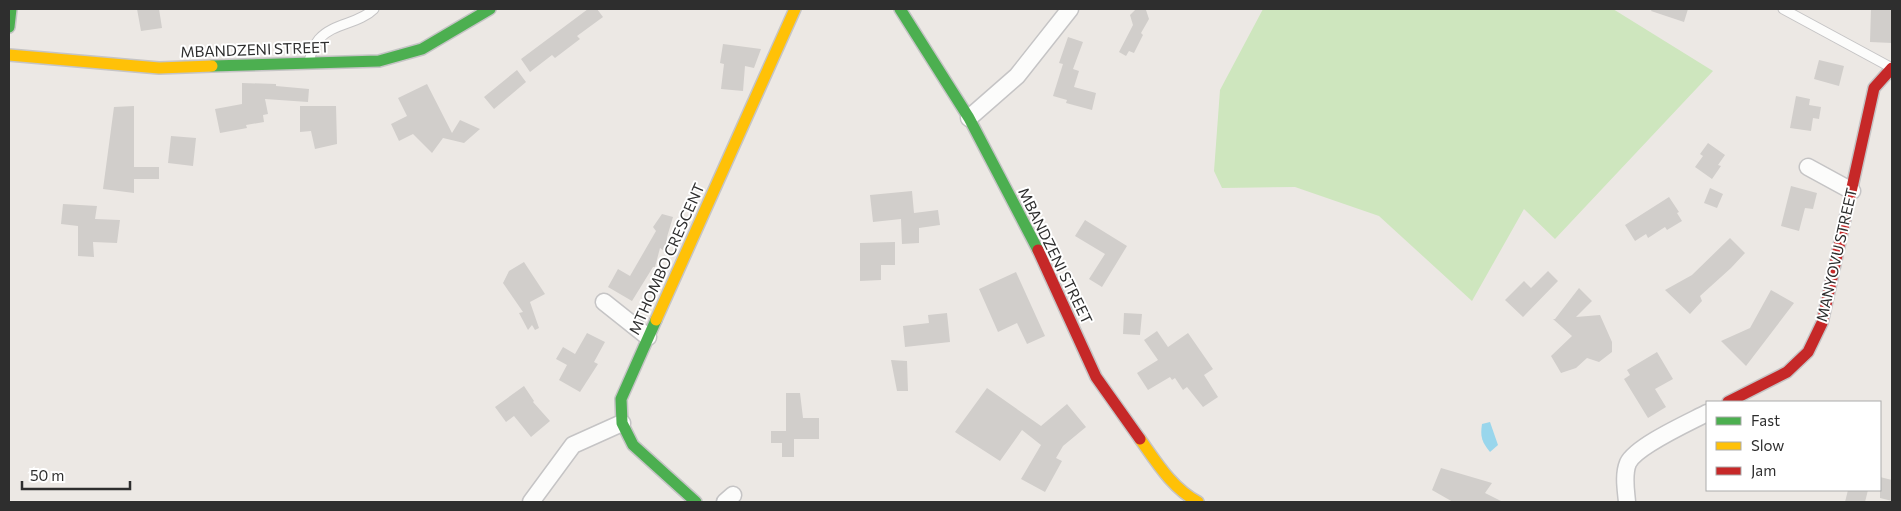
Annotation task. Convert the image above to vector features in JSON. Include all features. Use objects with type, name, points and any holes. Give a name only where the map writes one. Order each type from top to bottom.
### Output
[{"type":"street","points":[[9,27],[11,9]]},
{"type":"street","name":"MBANDZENI STREET","points":[[9,55],[159,68],[379,61],[422,49],[490,9]]},
{"type":"street","name":"MTHOMBO CRESCENT","points":[[696,502],[633,444],[622,423],[621,399],[795,9]]},
{"type":"street","name":"MBANDZENI STREET","points":[[900,9],[969,118],[1035,243],[1096,377],[1166,476],[1185,495],[1198,502]]},
{"type":"street","points":[[969,118],[1017,76],[1070,9]]},
{"type":"street","name":"MANYOVU STREET","points":[[1730,401],[1787,372],[1808,352],[1822,323],[1874,88],[1892,68]]},
{"type":"street","points":[[1808,167],[1852,191]]},
{"type":"street","points":[[604,302],[648,338]]},
{"type":"street","points":[[1627,502],[1625,478],[1628,462],[1648,444],[1706,414]]},
{"type":"street","points":[[531,502],[573,445],[622,423]]},
{"type":"lane","points":[[308,64],[319,39],[334,29],[355,21],[374,9]]},
{"type":"lane","points":[[1783,9],[1892,68]]},
{"type":"green space","points":[[1263,9],[1613,9],[1713,71],[1555,239],[1524,209],[1472,301],[1379,216],[1295,187],[1222,188],[1214,171],[1220,90]]},
{"type":"water","points":[[1490,422],[1498,445],[1490,452],[1483,442],[1481,432],[1482,424]]},
{"type":"building","points":[[137,9],[159,9],[162,28],[141,31]]},
{"type":"building","points":[[588,9],[597,9],[603,17],[577,36],[580,39],[555,58],[552,55],[530,72],[521,59]]},
{"type":"building","points":[[1136,9],[1146,10],[1149,19],[1141,33],[1143,35],[1134,53],[1129,51],[1126,56],[1119,52],[1133,25],[1130,15]]},
{"type":"building","points":[[1652,9],[1688,9],[1684,22],[1651,11]]},
{"type":"building","points":[[1871,9],[1892,9],[1892,43],[1870,42]]},
{"type":"building","points":[[1068,37],[1083,42],[1073,69],[1079,71],[1074,87],[1096,93],[1092,110],[1066,103],[1067,100],[1053,96],[1063,64],[1059,63]]},
{"type":"building","points":[[723,44],[761,49],[754,68],[745,66],[743,91],[721,89],[724,64],[720,63]]},
{"type":"building","points":[[1819,60],[1844,66],[1839,86],[1814,79]]},
{"type":"building","points":[[517,70],[526,82],[494,109],[484,97]]},
{"type":"building","points":[[242,83],[276,84],[276,86],[309,89],[308,102],[265,99],[268,114],[263,115],[264,122],[246,125],[247,128],[220,133],[215,109],[242,104]]},
{"type":"building","points":[[427,84],[452,133],[460,120],[480,129],[464,143],[443,138],[432,153],[413,134],[399,141],[391,124],[407,116],[398,98]]},
{"type":"building","points":[[1796,96],[1810,99],[1809,105],[1821,107],[1819,119],[1813,118],[1811,131],[1790,128]]},
{"type":"building","points":[[134,106],[134,167],[159,167],[159,179],[134,179],[134,193],[103,189],[114,107]]},
{"type":"building","points":[[300,106],[336,106],[337,144],[315,149],[311,131],[300,132]]},
{"type":"building","points":[[171,136],[196,138],[193,166],[168,163]]},
{"type":"building","points":[[1708,143],[1725,155],[1718,165],[1721,166],[1712,179],[1695,167],[1703,156],[1700,154]]},
{"type":"building","points":[[1791,186],[1817,193],[1813,209],[1805,208],[1799,231],[1781,226]]},
{"type":"building","points":[[1710,188],[1723,194],[1717,208],[1704,203]]},
{"type":"building","points":[[912,191],[914,213],[938,210],[940,225],[919,228],[919,243],[902,244],[901,219],[873,222],[870,195]]},
{"type":"building","points":[[1669,197],[1679,212],[1677,213],[1682,221],[1667,230],[1665,227],[1648,238],[1646,234],[1635,241],[1625,225]]},
{"type":"building","points":[[63,204],[97,206],[95,219],[120,220],[117,243],[93,242],[94,257],[78,256],[78,226],[61,224]]},
{"type":"building","points":[[662,214],[673,217],[667,237],[666,252],[660,248],[655,267],[653,267],[632,301],[608,287],[618,269],[630,276],[656,231],[653,227]]},
{"type":"building","points":[[1085,220],[1127,246],[1102,287],[1089,279],[1105,254],[1075,236]]},
{"type":"building","points":[[1730,238],[1745,253],[1700,296],[1702,301],[1690,314],[1665,290],[1692,275]]},
{"type":"building","points":[[895,242],[895,265],[881,265],[881,280],[860,281],[860,243]]},
{"type":"building","points":[[524,262],[545,294],[530,302],[539,328],[535,330],[532,325],[528,330],[519,313],[523,312],[503,283],[509,271]]},
{"type":"building","points":[[1548,271],[1558,281],[1523,317],[1505,300],[1524,281],[1531,288]]},
{"type":"building","points":[[1016,272],[1045,336],[1027,344],[1017,323],[998,332],[979,289]]},
{"type":"building","points":[[1579,288],[1592,301],[1576,317],[1600,315],[1612,342],[1612,352],[1599,362],[1587,358],[1576,368],[1561,373],[1551,356],[1572,336],[1553,319],[1555,319]]},
{"type":"building","points":[[1771,290],[1794,303],[1746,366],[1721,341],[1750,328]]},
{"type":"building","points":[[947,313],[950,342],[905,347],[903,326],[929,323],[928,315]]},
{"type":"building","points":[[1124,313],[1142,314],[1140,335],[1123,334]]},
{"type":"building","points":[[1157,331],[1168,347],[1188,333],[1213,369],[1204,375],[1218,397],[1203,407],[1187,387],[1183,390],[1175,378],[1172,380],[1170,377],[1148,390],[1137,373],[1158,360],[1144,340]]},
{"type":"building","points":[[587,333],[605,342],[594,362],[598,364],[580,392],[559,380],[567,365],[556,359],[563,347],[575,354]]},
{"type":"building","points":[[1657,352],[1673,379],[1655,389],[1666,407],[1648,418],[1624,379],[1630,375],[1627,370]]},
{"type":"building","points":[[891,360],[907,361],[908,391],[897,391]]},
{"type":"building","points":[[524,386],[533,402],[550,421],[531,437],[514,416],[506,422],[495,407]]},
{"type":"building","points":[[987,388],[1041,426],[1067,404],[1086,427],[1063,446],[1056,458],[1062,461],[1045,492],[1021,479],[1041,445],[1022,430],[1000,461],[955,432]]},
{"type":"building","points":[[786,393],[800,393],[803,418],[819,418],[819,439],[794,439],[794,457],[782,457],[782,443],[771,443],[771,431],[786,431]]},
{"type":"building","points":[[1441,468],[1492,483],[1485,493],[1503,502],[1453,502],[1432,490]]},
{"type":"building","points":[[1881,477],[1892,480],[1892,501],[1880,498]]},
{"type":"building","points":[[1848,491],[1868,491],[1865,502],[1845,502]]},
{"type":"traffic: fast","points":[[9,27],[11,9]]},
{"type":"traffic: fast","points":[[212,66],[379,61],[422,49],[490,9]]},
{"type":"traffic: fast","points":[[900,9],[969,118],[1038,250]]},
{"type":"traffic: fast","points":[[656,320],[621,399],[622,423],[633,445],[696,502]]},
{"type":"traffic: slow","points":[[656,320],[795,9]]},
{"type":"traffic: slow","points":[[9,55],[159,68],[212,66]]},
{"type":"traffic: slow","points":[[1140,439],[1159,466],[1180,490],[1198,502]]},
{"type":"traffic: jam","points":[[1730,401],[1787,372],[1808,352],[1822,323],[1874,88],[1892,68]]},
{"type":"traffic: jam","points":[[1038,250],[1096,377],[1140,439]]}]
